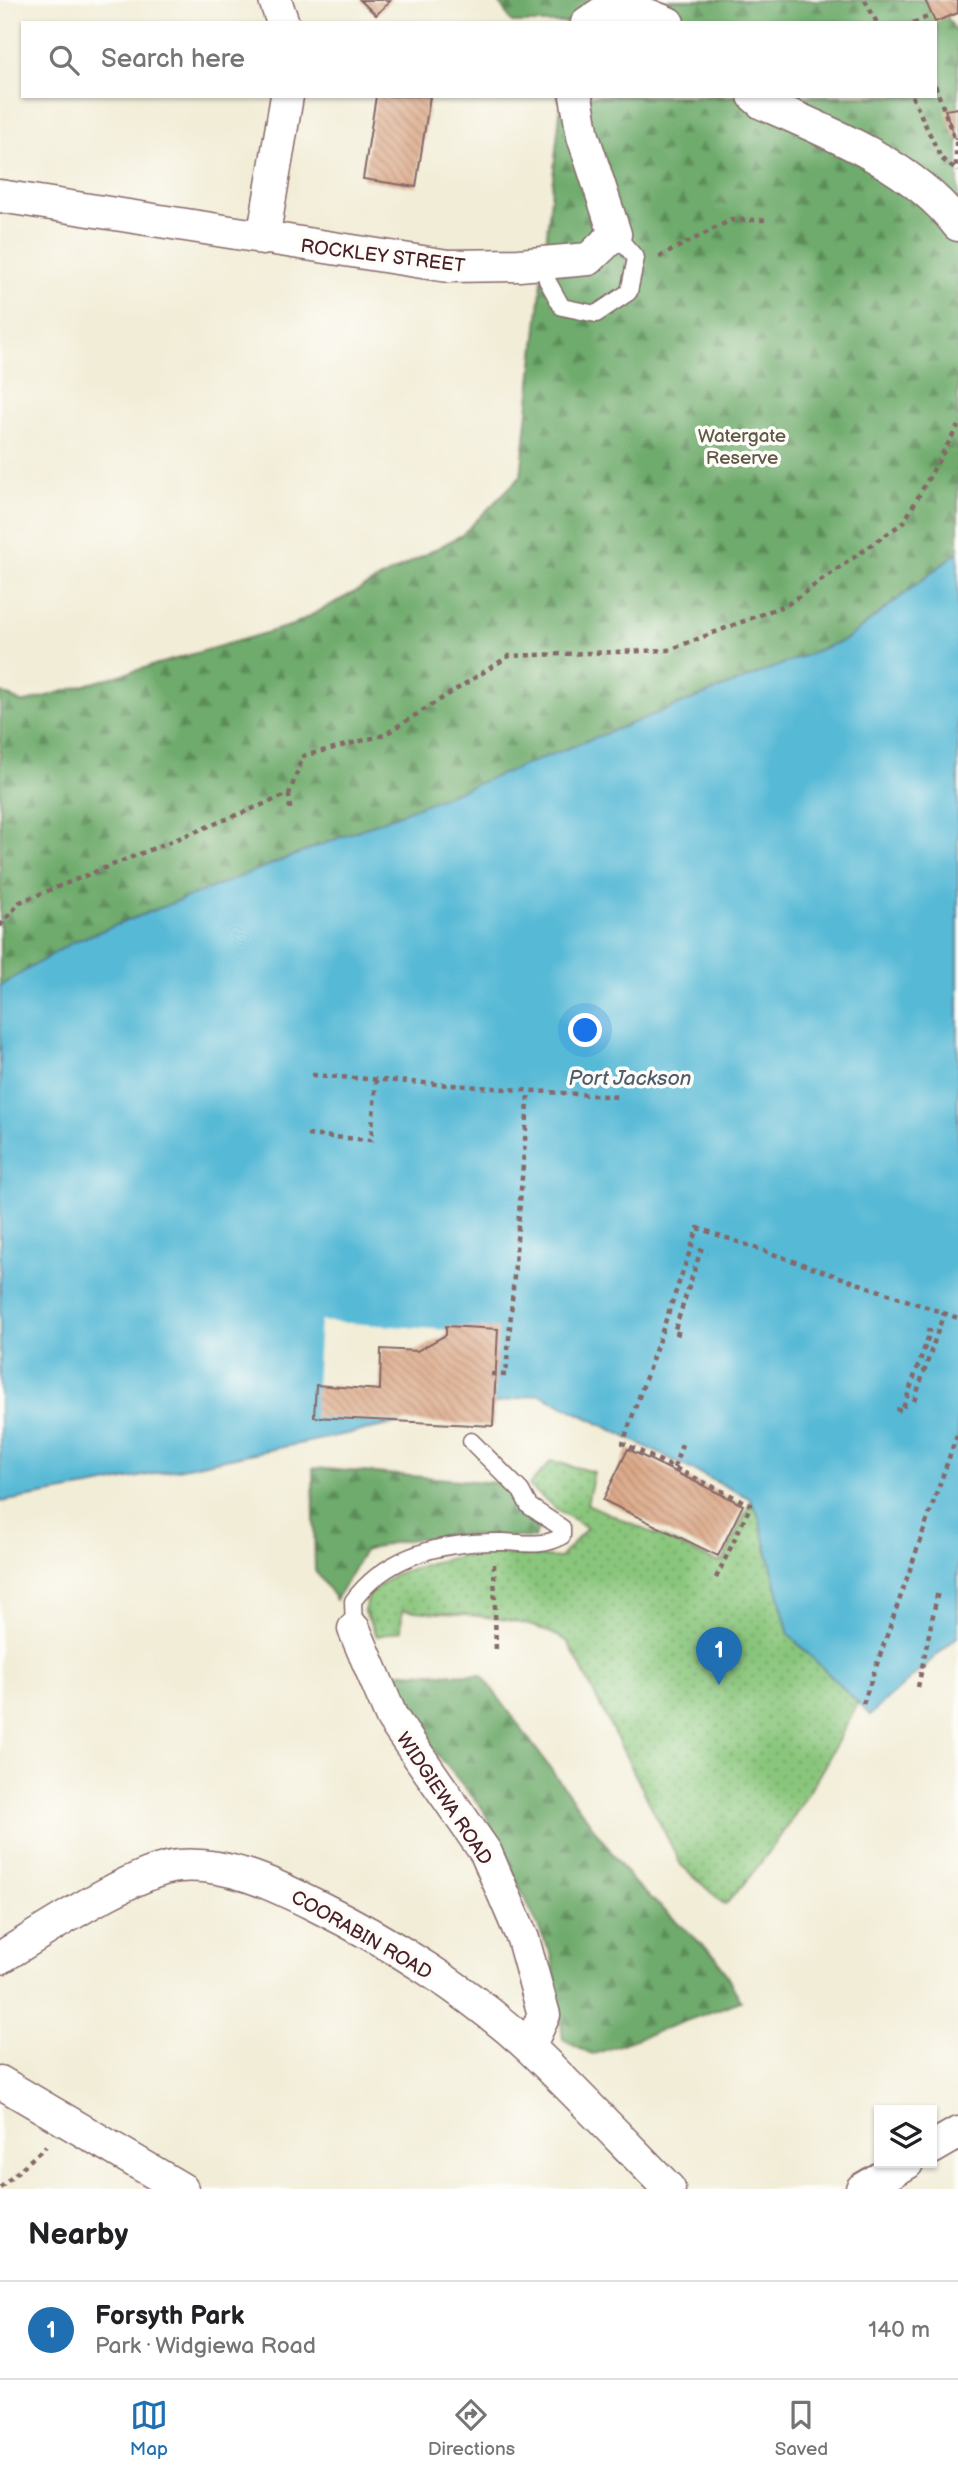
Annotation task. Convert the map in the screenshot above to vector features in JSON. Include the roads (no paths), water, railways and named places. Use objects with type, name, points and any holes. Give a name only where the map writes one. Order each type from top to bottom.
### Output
[{"type":"street","points":[[275,0],[282,21]]},
{"type":"street","points":[[590,21],[611,7],[643,13],[663,21]]},
{"type":"street","points":[[263,239],[287,98]]},
{"type":"street","points":[[576,98],[583,136],[615,234]]},
{"type":"street","points":[[756,98],[762,103],[855,143],[942,204],[958,225]]},
{"type":"street","name":"ROCKLEY STREET","points":[[0,196],[448,266],[589,259],[615,234]]},
{"type":"street","name":"WIDGIEWA ROAD","points":[[354,1629],[392,1718],[486,1853],[523,1939],[544,2015],[529,2047]]},
{"type":"street","name":"COORABIN ROAD","points":[[0,1958],[120,1888],[158,1871],[177,1866],[217,1868],[260,1879],[365,1931],[450,1985],[529,2047],[669,2189]]},
{"type":"street","points":[[0,2082],[182,2189]]},
{"type":"street","points":[[937,2145],[958,2133]]},
{"type":"street","points":[[862,2189],[898,2168]]},
{"type":"lane","points":[[549,262],[547,280],[562,307],[596,314],[629,292],[636,258],[615,234]]},
{"type":"lane","points":[[354,1629],[352,1601],[368,1581],[399,1561],[441,1545],[554,1542],[562,1536],[562,1528],[529,1506],[521,1491],[471,1441]]},
{"type":"water","name":"Port Jackson","points":[[958,552],[958,1636],[870,1715],[789,1635],[758,1514],[749,1498],[540,1394],[100,1485],[0,1502],[0,986],[73,942],[847,639]]},
{"type":"place","name":"Forsyth Park","points":[[719,1685]]},
{"type":"park label","name":"Watergate Reserve","points":[[742,446]]}]
